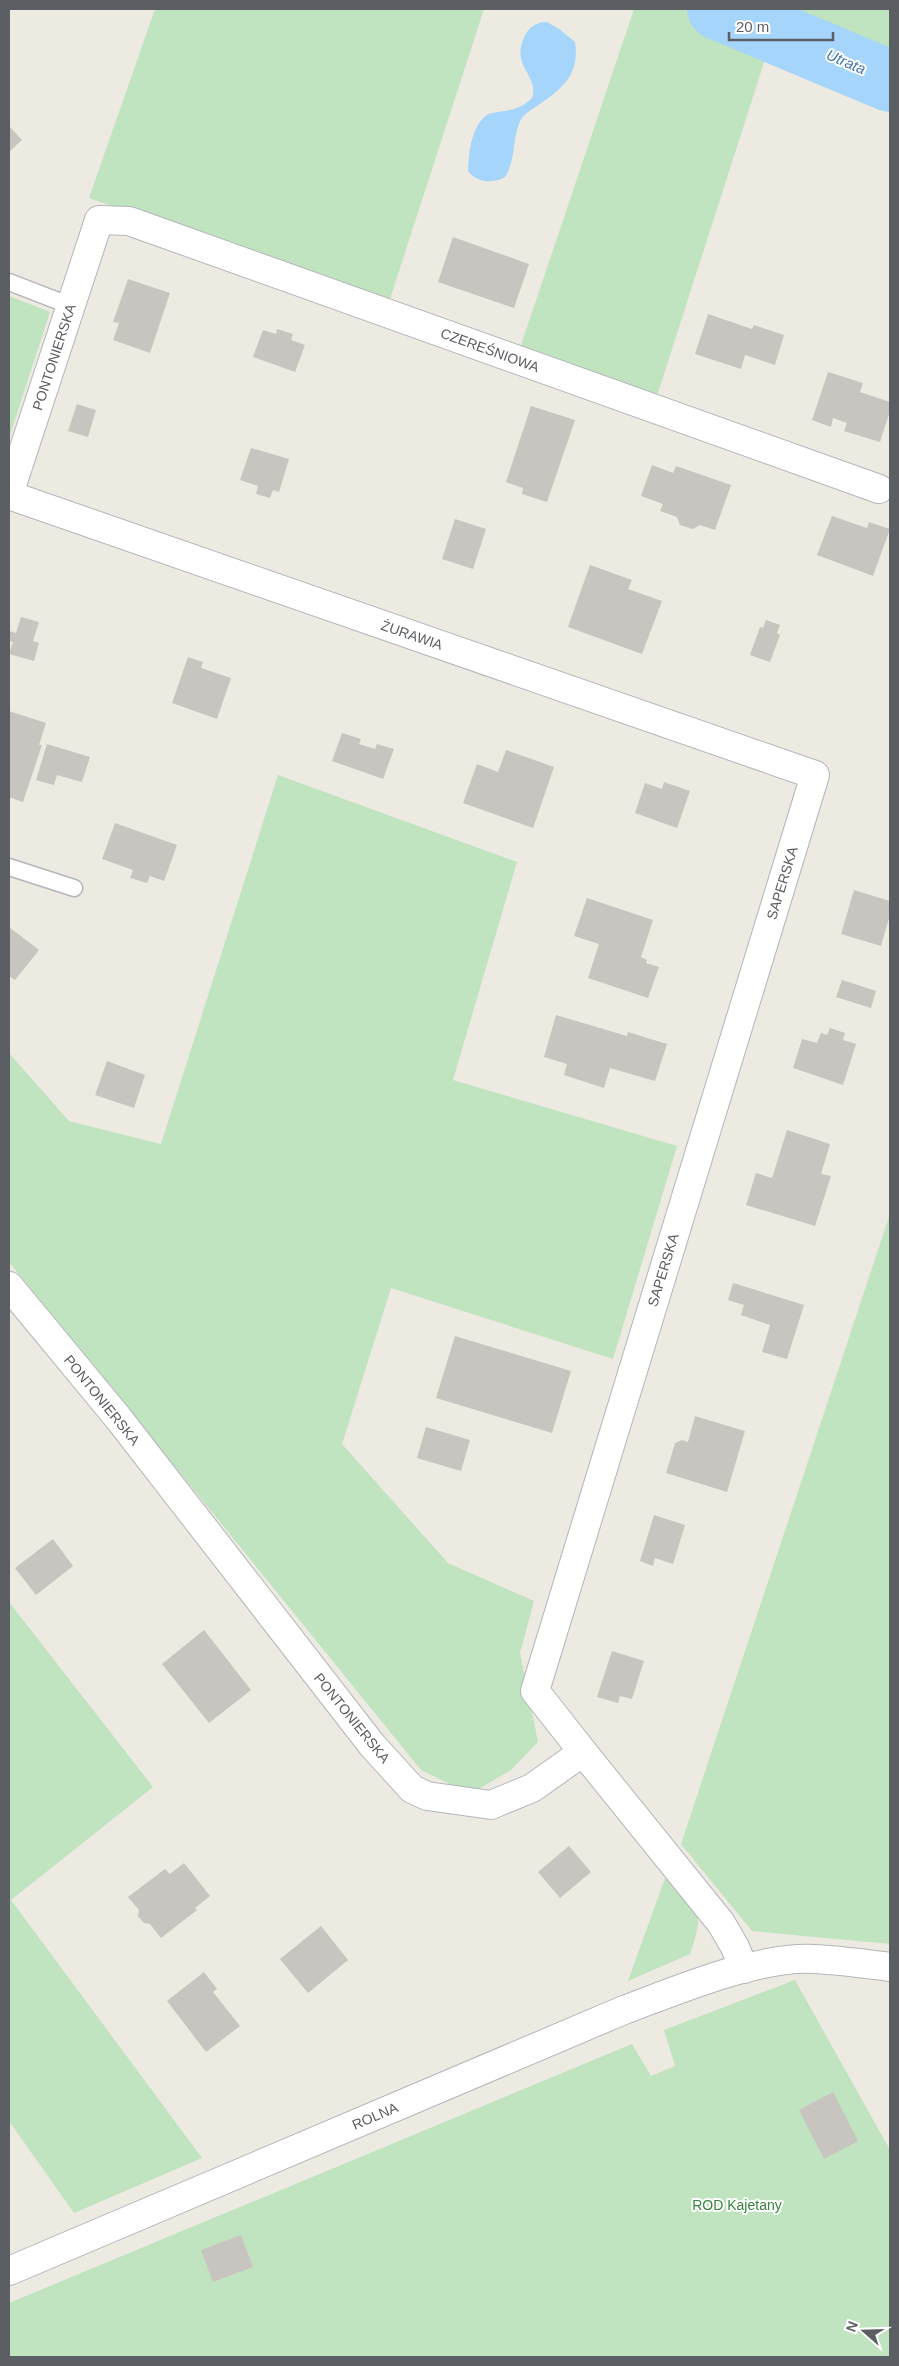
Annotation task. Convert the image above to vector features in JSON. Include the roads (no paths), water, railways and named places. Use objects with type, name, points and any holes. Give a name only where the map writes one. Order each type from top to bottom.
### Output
[{"type":"street","name":"PONTONIERSKA","points":[[9,495],[99,220]]},
{"type":"street","name":"CZEREŚNIOWA","points":[[99,220],[129,222],[879,489]]},
{"type":"street","name":"ŻURAWIA","points":[[9,495],[815,775]]},
{"type":"street","name":"SAPERSKA","points":[[583,1752],[535,1691],[815,775]]},
{"type":"street","name":"PONTONIERSKA","points":[[9,1286],[119,1419],[372,1745],[412,1789],[427,1796],[491,1805],[532,1788],[583,1752]]},
{"type":"street","points":[[583,1752],[721,1923],[744,1969]]},
{"type":"street","name":"ROLNA","points":[[9,2271],[624,2010],[696,1983],[744,1969],[786,1960],[814,1958],[890,1967]]},
{"type":"lane","points":[[9,282],[71,306]]},
{"type":"lane","points":[[9,867],[74,888]]},
{"type":"water","points":[[547,22],[575,42],[576,53],[572,71],[556,92],[529,111],[520,121],[511,163],[505,177],[495,181],[480,180],[468,171],[470,148],[474,132],[482,119],[488,114],[522,106],[532,98],[532,82],[520,53],[527,32],[531,27],[538,23]]},
{"type":"waterway","name":"Utrata","points":[[718,9],[890,81]]},
{"type":"park label","name":"ROD Kajetany","points":[[737,2205]]}]
